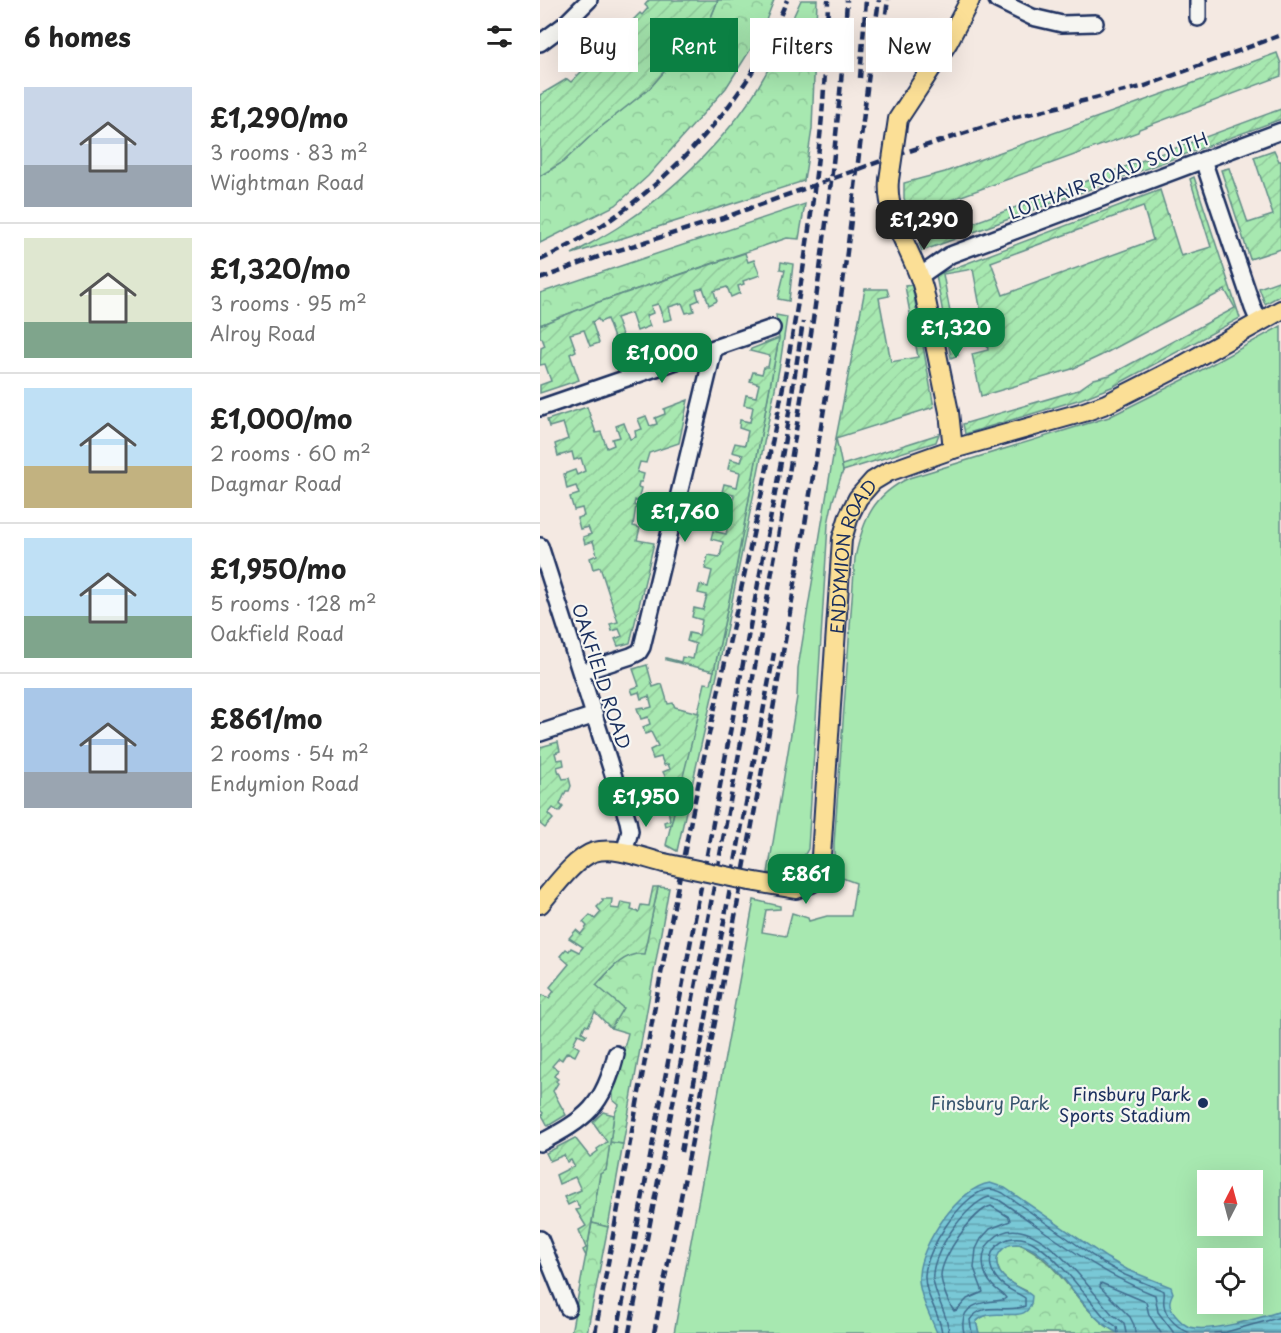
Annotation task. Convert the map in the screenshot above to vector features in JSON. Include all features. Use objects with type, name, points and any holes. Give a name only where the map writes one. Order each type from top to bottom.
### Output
[{"type":"main road","points":[[953,449],[949,412],[920,276],[892,213],[888,191],[896,129],[902,111],[948,42],[970,0]]},
{"type":"main road","name":"ENDYMION ROAD","points":[[540,904],[578,862],[587,856],[604,851],[624,853],[796,889],[812,883],[818,871],[821,856],[842,539],[849,516],[858,498],[873,481],[888,472],[953,449],[1073,416],[1106,404],[1281,310]]},
{"type":"street","points":[[540,43],[563,26],[588,0]]},
{"type":"street","points":[[997,0],[1032,17],[1062,24],[1095,23]]},
{"type":"street","points":[[1198,0],[1198,18]]},
{"type":"street","name":"LOTHAIR ROAD SOUTH","points":[[920,276],[950,255],[1281,131]]},
{"type":"street","points":[[1203,160],[1259,322]]},
{"type":"street","points":[[540,408],[772,328]]},
{"type":"street","points":[[582,672],[631,656],[639,652],[642,647],[714,349]]},
{"type":"street","name":"OAKFIELD ROAD","points":[[540,546],[544,569],[582,672],[628,821],[630,831],[624,853]]},
{"type":"street","points":[[540,733],[595,715]]},
{"type":"street","points":[[540,1143],[573,1125],[591,1110],[606,1089],[616,1054]]},
{"type":"street","points":[[540,1239],[568,1308]]},
{"type":"green space","points":[[649,0],[718,0],[710,18],[650,18],[650,72],[664,72],[650,88],[597,130],[563,162],[540,176],[540,95],[567,79],[571,82],[581,72],[638,72],[638,18],[635,18],[640,13],[642,15],[648,8],[645,5]]},
{"type":"green space","points":[[718,0],[774,0],[767,18],[750,18],[750,50],[738,69],[738,18],[711,17]]},
{"type":"green space","points":[[801,0],[817,0],[816,18],[793,18]]},
{"type":"green space","points":[[1277,53],[1281,64],[1281,76],[1139,129],[1138,132],[909,215],[904,198],[904,183],[945,172]]},
{"type":"green space","points":[[664,72],[736,72],[726,88],[648,176],[616,205],[540,243],[540,176],[563,162],[597,130],[650,88]]},
{"type":"green space","points":[[767,72],[814,72],[812,129],[804,181],[572,254],[638,214],[679,180],[740,114]]},
{"type":"green space","points":[[1281,109],[1281,119],[922,251],[919,243]]},
{"type":"green space","points":[[1274,150],[1281,161],[1281,249],[1250,259],[1221,170],[1229,168],[1248,223],[1273,215],[1254,157]]},
{"type":"green space","points":[[1194,177],[1240,318],[1114,386],[1081,399],[965,434],[963,424],[1078,390],[1094,379],[1110,375],[1235,308],[1225,290],[1072,369],[981,396],[972,354],[988,350],[973,269],[943,274],[958,355],[951,358],[936,275],[1160,190],[1181,256],[1211,247],[1190,179]],"holes":[[[1143,206],[1153,240],[1003,295],[991,262]]]},
{"type":"green space","points":[[805,204],[799,239],[787,238],[593,304],[540,325],[540,293]]},
{"type":"green space","points":[[745,253],[748,262],[754,260],[760,275],[743,281],[744,284],[738,286],[740,293],[731,297],[727,287],[714,291],[717,301],[709,305],[703,288],[696,290],[699,300],[692,303],[694,311],[686,313],[682,303],[669,307],[672,319],[664,321],[658,304],[651,306],[653,313],[646,316],[650,326],[637,331],[631,313],[616,318],[622,335],[614,338],[607,319],[600,322],[598,319],[592,322],[599,343],[590,346],[584,330],[570,334],[576,351],[570,354],[579,380],[540,393],[540,385],[551,381],[545,364],[540,365],[541,348],[545,346],[540,338],[540,325],[593,304]]},
{"type":"green space","points":[[781,262],[793,264],[789,301],[778,299],[785,270],[780,269]]},
{"type":"green space","points":[[1281,280],[1281,295],[1265,304],[1259,288]]},
{"type":"green space","points":[[912,285],[934,407],[836,438],[865,289],[887,289],[889,296],[879,298],[891,362],[918,357],[905,286]]},
{"type":"green space","points":[[776,315],[787,317],[780,364],[717,675],[677,851],[666,845],[705,683],[711,684],[736,568],[779,338]]},
{"type":"green space","name":"Finsbury Park","points":[[1281,326],[1281,1333],[674,1333],[754,900],[780,906],[780,909],[766,910],[762,932],[786,936],[792,913],[808,918],[809,921],[827,916],[851,916],[856,883],[834,875],[834,844],[855,558],[866,520],[886,492],[909,478],[1109,417],[1185,379]]},
{"type":"green space","points":[[779,338],[736,568],[714,671],[666,660],[666,658],[681,662],[682,657],[693,659],[696,644],[687,641],[689,633],[699,635],[702,620],[692,617],[694,608],[703,610],[707,595],[698,593],[700,585],[708,587],[712,571],[705,569],[708,555],[720,557],[723,542],[711,539],[713,531],[726,534],[729,520],[717,516],[719,507],[731,510],[734,495],[722,492],[724,484],[737,487],[740,472],[728,469],[730,459],[741,462],[743,455],[732,452],[735,443],[745,445],[748,431],[739,428],[740,420],[750,422],[753,407],[744,405],[746,395],[756,397],[759,384],[750,381],[753,372],[762,374],[764,367],[768,367],[770,356],[750,351]]},
{"type":"green space","points":[[688,400],[679,443],[649,453],[646,463],[640,462],[637,472],[644,474],[642,482],[639,482],[638,487],[641,488],[638,501],[635,500],[633,526],[640,528],[637,540],[654,543],[630,643],[618,646],[615,639],[622,636],[619,629],[612,631],[610,624],[618,622],[600,567],[593,569],[590,558],[597,555],[593,541],[585,544],[583,537],[591,534],[588,527],[580,529],[577,518],[584,516],[582,508],[574,510],[570,497],[579,494],[576,486],[567,489],[564,474],[575,470],[577,475],[585,471],[581,458],[574,460],[572,452],[558,456],[555,444],[568,439],[563,423],[549,427],[547,420],[587,407],[596,433],[601,432],[607,448],[614,445],[612,439],[620,437],[616,426],[624,423],[630,439],[636,437],[635,431],[642,429],[638,419],[646,416],[650,426],[657,424],[655,418],[665,414],[664,409]]},
{"type":"green space","points":[[939,434],[936,442],[843,471],[842,465]]},
{"type":"green space","points":[[836,438],[843,471],[828,524],[808,849],[801,860],[787,871],[768,873],[797,697],[798,668]]},
{"type":"green space","points":[[647,665],[653,687],[662,684],[668,704],[673,703],[675,707],[699,713],[671,824],[665,826],[664,822],[670,820],[668,809],[671,808],[663,790],[671,787],[663,772],[670,769],[668,764],[664,765],[661,757],[653,759],[650,750],[658,746],[651,732],[645,734],[643,727],[650,724],[648,717],[641,719],[637,708],[652,707],[649,696],[641,699],[639,692],[633,694],[631,689],[639,686],[633,669]]},
{"type":"green space","points":[[558,742],[560,751],[555,753],[557,760],[563,759],[564,765],[557,767],[563,779],[569,778],[571,786],[560,804],[563,807],[559,812],[553,808],[548,814],[553,819],[545,828],[540,824],[540,747]]},
{"type":"green space","points":[[653,887],[658,887],[644,954],[624,959],[596,985],[623,1008],[611,1028],[595,1012],[582,1032],[587,1035],[585,1037],[578,1034],[573,1044],[579,1048],[575,1056],[567,1052],[562,1060],[559,1058],[552,1066],[558,1070],[554,1076],[558,1079],[556,1081],[558,1083],[553,1091],[566,1115],[548,1126],[540,1110],[540,998],[543,995],[549,998],[554,991],[550,987],[569,964],[560,956],[566,949],[569,951],[571,948],[579,952],[583,947],[569,938],[576,930],[581,934],[587,926],[583,922],[590,915],[595,919],[601,912],[597,907],[603,901],[602,899],[612,899],[611,908],[619,909],[621,902],[632,904],[631,910],[639,912],[641,905],[649,906]]},
{"type":"green space","points":[[658,887],[669,888],[623,1144],[610,1142],[614,1115],[619,1105],[613,1100],[613,1090],[628,1033],[611,1028],[622,1008],[596,986],[623,959],[637,953],[644,953]]},
{"type":"green space","points":[[603,1112],[614,1115],[606,1170],[600,1174],[586,1256],[583,1250],[586,1248],[579,1230],[586,1226],[576,1210],[580,1209],[576,1201],[568,1205],[564,1197],[581,1190],[575,1177],[559,1184],[556,1175],[574,1166],[571,1160],[567,1162],[564,1155],[550,1161],[546,1153],[575,1138],[590,1157],[607,1142],[593,1122]]},
{"type":"green space","points":[[610,1142],[623,1144],[608,1227],[592,1223],[600,1174],[606,1170]]},
{"type":"green space","points":[[592,1223],[608,1227],[587,1333],[571,1333]]},
{"type":"green space","points":[[1019,1244],[1047,1262],[1092,1313],[1118,1333],[979,1333],[976,1322],[980,1318],[996,1314],[1018,1314],[1027,1291],[1013,1285],[1003,1276],[998,1267],[997,1258],[998,1253],[1005,1246]]},
{"type":"water","points":[[990,1183],[1005,1188],[1107,1258],[1128,1270],[1171,1287],[1173,1293],[1170,1302],[1171,1309],[1185,1325],[1209,1328],[1248,1321],[1281,1311],[1281,1333],[1118,1333],[1093,1314],[1048,1261],[1036,1252],[1017,1244],[1002,1250],[997,1259],[997,1265],[1006,1279],[1032,1296],[1030,1306],[1025,1312],[992,1314],[983,1317],[976,1322],[979,1333],[937,1333],[920,1290],[921,1263],[934,1234],[954,1206],[978,1187]]},
{"type":"railway","points":[[540,260],[603,225],[634,202],[691,150],[739,92],[758,62],[787,0]]},
{"type":"railway","points":[[595,1333],[687,841],[755,527],[787,363],[813,199],[822,116],[828,0]]},
{"type":"railway","points":[[629,1333],[728,812],[788,480],[824,241],[847,0]]},
{"type":"railway","points":[[860,78],[866,0]]},
{"type":"railway","points":[[654,1333],[747,853],[790,612],[837,325],[879,0]]},
{"type":"railway","points":[[885,18],[888,0]]},
{"type":"railway","points":[[540,279],[606,254],[723,218],[909,151],[1012,118],[1145,86],[1281,35]]},
{"type":"railway","points":[[617,1333],[783,451],[803,322]]},
{"type":"railway","points":[[681,1152],[774,653]]},
{"type":"place","name":"Finsbury Park Sports Stadium","points":[[1203,1103]]}]
